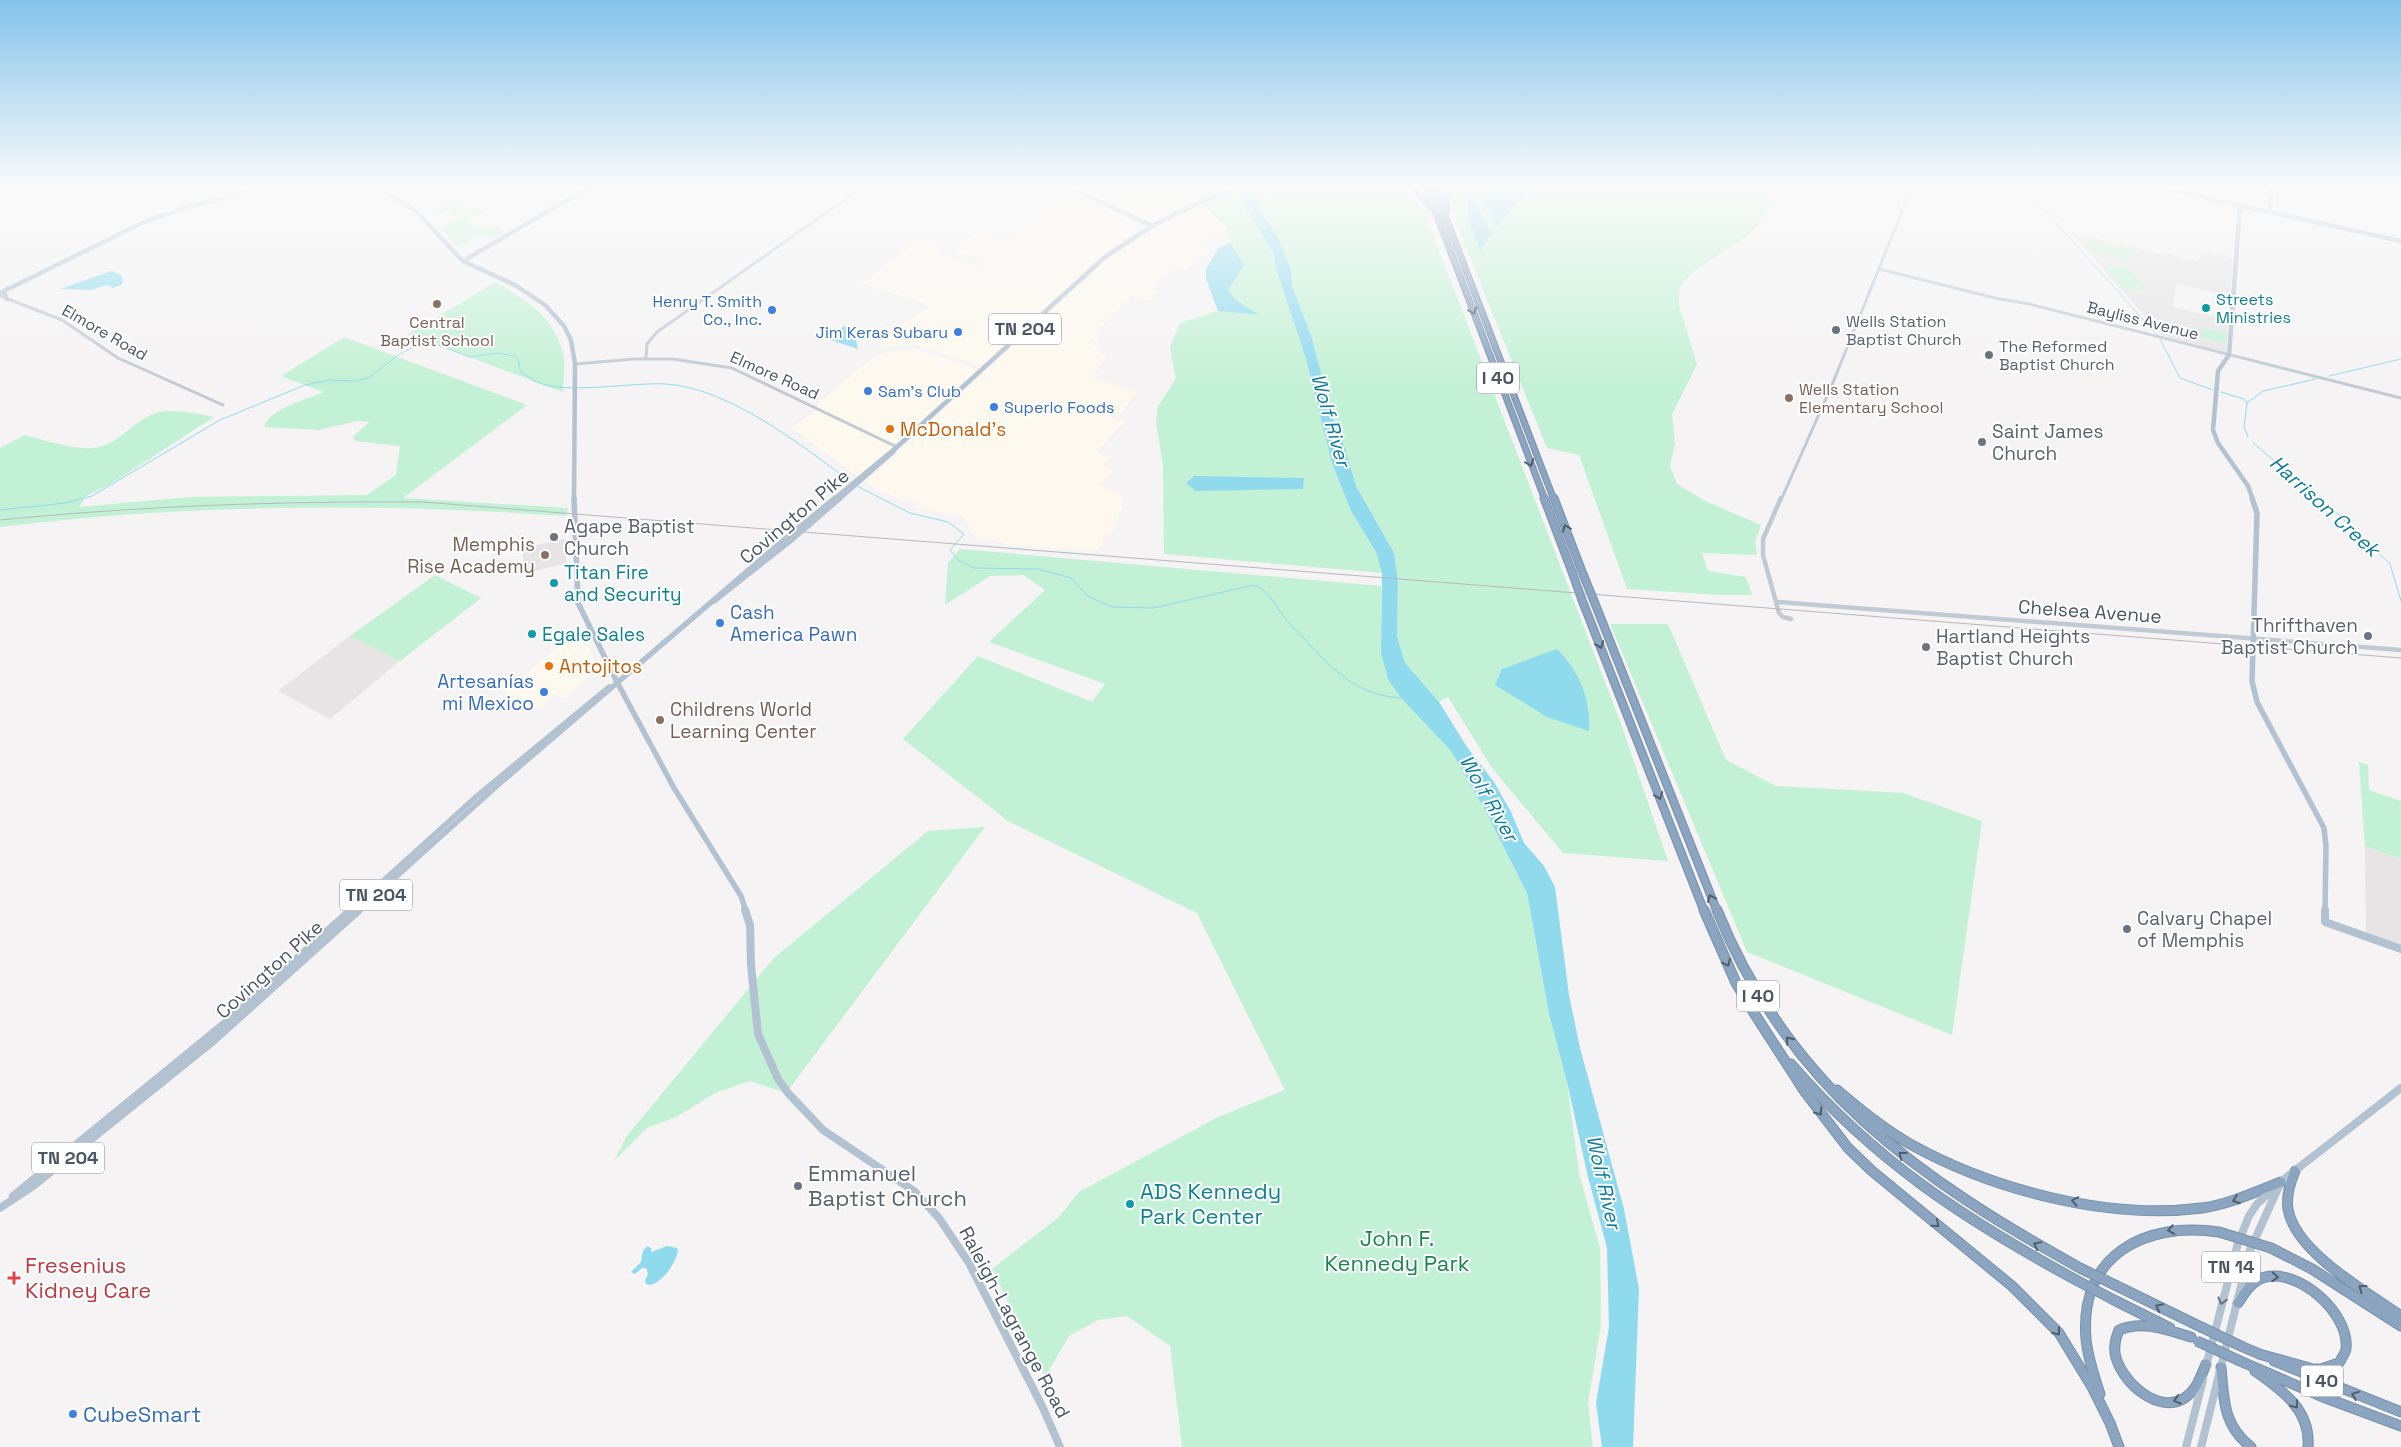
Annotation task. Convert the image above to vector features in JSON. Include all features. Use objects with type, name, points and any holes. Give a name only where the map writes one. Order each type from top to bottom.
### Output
[{"type":"highway","name":"I 40","points":[[1451,252],[1582,600],[1710,926],[1736,983],[1774,1041],[1823,1100],[1878,1152],[1967,1218],[2021,1251],[2114,1300],[2194,1339],[2323,1397],[2401,1426]]},
{"type":"highway","name":"I 40","points":[[1459,252],[1583,574],[1731,945],[1754,990],[1803,1058],[1856,1116],[1899,1153],[1950,1192],[2015,1233],[2080,1268],[2258,1354],[2401,1412]]},
{"type":"highway","points":[[1754,1013],[1805,1092],[1848,1148],[1872,1172],[2012,1286],[2059,1333],[2092,1387],[2111,1425]]},
{"type":"highway","points":[[1803,1058],[1869,1117],[1910,1144],[1954,1166],[2026,1190],[2069,1200],[2111,1206],[2150,1210],[2187,1210],[2225,1203],[2281,1182]]},
{"type":"highway","points":[[2295,1171],[2288,1189],[2287,1203],[2289,1216],[2297,1232],[2329,1264],[2401,1316]]},
{"type":"highway","points":[[2119,1447],[2090,1361],[2086,1331],[2088,1308],[2095,1280],[2106,1264],[2120,1250],[2141,1238],[2178,1228],[2219,1232],[2271,1248],[2312,1270],[2401,1326]]},
{"type":"highway","points":[[2238,1303],[2249,1288],[2259,1279],[2278,1275],[2298,1282],[2314,1291],[2333,1309],[2343,1326],[2346,1343],[2343,1356],[2334,1366],[2321,1369],[2303,1367],[2275,1356],[2258,1354]]},
{"type":"highway","points":[[2194,1339],[2159,1328],[2129,1325],[2119,1330],[2115,1340],[2115,1355],[2130,1383],[2147,1397],[2166,1403],[2182,1400],[2194,1391],[2206,1364]]},
{"type":"highway","points":[[2243,1362],[2282,1390],[2298,1408],[2307,1424],[2310,1440],[2308,1447]]},
{"type":"highway","points":[[2222,1366],[2224,1411],[2232,1427],[2251,1447]]},
{"type":"main road","points":[[2,296],[8,289],[79,252]]},
{"type":"main road","name":"Raleigh-Lagrange Road","points":[[455,252],[464,261],[515,285],[545,305],[564,326],[570,340],[574,364],[574,550],[578,604],[617,682],[674,788],[741,896],[750,925],[751,965],[758,1034],[778,1079],[788,1093],[823,1130],[914,1190],[939,1218],[969,1263],[1045,1412],[1060,1447]]},
{"type":"main road","points":[[464,261],[480,252]]},
{"type":"main road","name":"Covington Pike","points":[[0,1208],[32,1187],[217,1037],[499,784],[708,605],[724,596],[866,474],[1090,268],[1114,252]]},
{"type":"main road","points":[[2236,252],[2229,355],[2218,372],[2213,430],[2218,443],[2248,486],[2257,513],[2252,681],[2257,702],[2324,828],[2326,846],[2325,922],[2401,949]]},
{"type":"main road","points":[[2,296],[52,265]]},
{"type":"main road","points":[[2,296],[8,289]]},
{"type":"main road","name":"TN 14","points":[[2186,1447],[2206,1364],[2242,1234],[2257,1204],[2281,1182],[2401,1088]]},
{"type":"main road","name":"TN 14","points":[[2201,1447],[2250,1250],[2261,1222],[2281,1182]]},
{"type":"street","points":[[646,357],[647,344],[657,332],[771,252]]},
{"type":"street","points":[[1791,619],[1781,615],[1763,555],[1763,539],[1820,412],[1886,252]]},
{"type":"street","name":"Bayliss Avenue","points":[[1879,268],[2401,398]]},
{"type":"street","name":"Elmore Road","points":[[2,296],[64,321],[118,358],[223,405]]},
{"type":"street","name":"Elmore Road","points":[[574,364],[646,357],[693,359],[732,368],[897,447]]},
{"type":"street","name":"Chelsea Avenue","points":[[1777,602],[2401,650]]},
{"type":"shaded area","points":[[904,252],[939,252],[937,253],[978,266],[983,260],[956,252],[1108,252],[981,366],[919,345],[883,347],[873,330],[904,323],[931,306],[861,283]]},
{"type":"shaded area","points":[[1118,252],[1208,252],[1187,269],[1176,269],[1159,281],[1152,290],[1158,292],[1149,301],[1132,296],[1100,328],[1103,330],[1098,335],[1098,342],[1091,340],[1100,352],[1107,356],[1092,377],[1137,392],[1120,414],[1109,411],[1107,415],[1124,422],[1097,452],[1110,457],[1104,465],[1114,469],[1101,486],[1124,497],[1119,505],[1123,507],[1111,534],[1105,535],[1098,551],[1004,544],[978,538],[971,533],[966,519],[958,515],[917,508],[919,504],[906,499],[901,502],[887,493],[882,494],[867,483],[871,477],[1071,291]]},
{"type":"shaded area","points":[[2088,252],[2153,252],[2199,262],[2201,252],[2233,258],[2230,296],[2176,284],[2173,307],[2228,320],[2226,352],[2163,336]]},
{"type":"shaded area","points":[[913,348],[977,369],[859,477],[791,428],[816,411],[818,403],[870,360],[886,352]]},
{"type":"shaded area","name":"Memphis Rise Academy","points":[[566,539],[566,562],[564,564],[525,573],[522,548]]},
{"type":"shaded area","points":[[580,628],[598,668],[565,698],[553,695],[539,708],[505,692]]},
{"type":"shaded area","points":[[350,636],[400,661],[330,719],[278,691]]},
{"type":"shaded area","points":[[2365,846],[2401,859],[2401,945],[2366,933]]},
{"type":"green space","points":[[1236,252],[1273,252],[1276,269],[1306,359],[1332,463],[1351,511],[1376,552],[1382,573],[1164,554],[1163,466],[1156,422],[1158,406],[1176,379],[1170,347],[1180,323],[1218,311],[1259,314],[1236,300],[1228,290],[1244,265]]},
{"type":"green space","points":[[1284,252],[1439,252],[1620,721],[1668,861],[1563,853],[1492,768],[1448,697],[1439,702],[1405,663],[1397,636],[1398,581],[1394,553],[1356,486],[1345,448],[1334,421],[1311,335],[1292,285],[1291,269]]},
{"type":"green space","points":[[1468,252],[1724,252],[1694,271],[1679,288],[1679,305],[1697,364],[1672,414],[1675,443],[1670,466],[1677,484],[1705,501],[1761,525],[1755,542],[1757,555],[1702,553],[1708,571],[1746,577],[1752,595],[1720,595],[1627,589],[1579,455],[1547,448]]},
{"type":"green space","points":[[2095,252],[2131,252],[2129,260]]},
{"type":"green space","points":[[2104,267],[2127,267],[2147,289],[2124,290]]},
{"type":"green space","points":[[496,282],[537,310],[552,328],[564,358],[563,392],[408,334]]},
{"type":"green space","points":[[2202,327],[2227,334],[2226,343],[2201,337]]},
{"type":"green space","points":[[344,337],[527,405],[403,498],[568,508],[566,516],[425,509],[283,508],[141,514],[70,519],[0,527],[0,448],[25,435],[76,448],[93,448],[111,442],[140,421],[156,413],[170,411],[214,417],[109,485],[86,496],[79,507],[191,497],[367,495],[396,475],[400,446],[355,441],[353,437],[369,422],[357,421],[319,430],[264,427],[273,415],[281,410],[324,392],[281,376]]},
{"type":"green space","name":"John F. Kennedy Park","points":[[960,549],[1381,586],[1381,653],[1388,679],[1401,698],[1451,751],[1485,810],[1527,893],[1549,1014],[1567,1082],[1579,1173],[1600,1248],[1601,1325],[1588,1403],[1593,1447],[1182,1447],[1170,1346],[1127,1316],[1098,1320],[1069,1336],[1045,1377],[992,1269],[1059,1217],[1079,1192],[1218,1117],[1285,1090],[1197,913],[1008,821],[903,739],[978,656],[1092,702],[1105,684],[989,642],[1045,590],[1023,575],[990,576],[945,605],[948,563]]},
{"type":"green space","points":[[435,575],[481,598],[400,661],[350,636]]},
{"type":"green space","points":[[1610,624],[1668,624],[1726,760],[1776,786],[1903,793],[1982,821],[1952,1035],[1747,952]]},
{"type":"green space","points":[[2359,762],[2368,765],[2369,790],[2401,801],[2401,859],[2365,846]]},
{"type":"green space","points":[[985,827],[786,1093],[750,1081],[715,1093],[678,1116],[647,1128],[614,1161],[626,1137],[774,958],[928,831]]},
{"type":"water","points":[[1216,252],[1236,252],[1244,265],[1228,290],[1236,300],[1260,315],[1218,311],[1206,279],[1206,269]]},
{"type":"water","name":"Wolf River","points":[[1273,252],[1284,252],[1291,269],[1292,286],[1311,335],[1334,421],[1345,448],[1356,486],[1394,553],[1398,581],[1397,636],[1405,663],[1439,702],[1467,747],[1494,782],[1511,812],[1524,843],[1544,866],[1555,887],[1569,995],[1580,1048],[1624,1209],[1639,1289],[1633,1447],[1602,1447],[1596,1403],[1609,1327],[1607,1248],[1549,1014],[1527,893],[1485,810],[1451,751],[1401,698],[1388,679],[1381,653],[1382,573],[1376,552],[1351,511],[1332,463],[1306,359],[1276,269]]},
{"type":"water","points":[[111,271],[121,275],[123,282],[121,285],[113,288],[107,285],[91,290],[60,289]]},
{"type":"water","points":[[844,326],[849,326],[853,329],[858,349],[828,339]]},
{"type":"water","points":[[1194,476],[1304,478],[1303,489],[1196,491],[1186,483]]},
{"type":"water","points":[[1557,649],[1572,667],[1582,686],[1588,708],[1589,731],[1547,717],[1495,685],[1502,669]]},
{"type":"water","points":[[647,1246],[651,1248],[651,1252],[667,1246],[677,1248],[678,1251],[668,1272],[650,1285],[646,1284],[645,1280],[648,1274],[646,1268],[642,1268],[635,1274],[631,1272],[641,1262],[643,1251]]},
{"type":"waterway","name":"Harrison Creek","points":[[2082,252],[2158,336]]},
{"type":"waterway","name":"Harrison Creek","points":[[2160,339],[2180,378],[2213,390]]},
{"type":"waterway","points":[[0,510],[65,503],[92,496],[220,420],[305,385],[329,380],[355,381],[368,378],[400,354],[417,345],[433,343],[470,357],[499,353],[517,357],[521,372],[535,381],[549,386],[581,388],[666,384],[690,388],[715,396],[740,407],[788,436],[852,483]]},
{"type":"waterway","points":[[2329,376],[2401,359]]},
{"type":"waterway","points":[[2247,403],[2263,391],[2316,379]]},
{"type":"waterway","name":"Harrison Creek","points":[[2221,392],[2244,399],[2247,403]]},
{"type":"waterway","name":"Harrison Creek","points":[[2247,403],[2244,427],[2248,437]]},
{"type":"waterway","name":"Harrison Creek","points":[[2253,443],[2339,515],[2390,564],[2401,601]]},
{"type":"waterway","points":[[857,486],[910,513],[948,522],[964,534],[950,550],[958,560],[974,568],[1038,569],[1071,578],[1088,596],[1112,607],[1153,608],[1254,585],[1268,595],[1291,625],[1339,674],[1362,688],[1375,693],[1388,697],[1403,698]]},
{"type":"railway","points":[[0,520],[211,505],[423,502],[2401,658]]},
{"type":"place","name":"Central Baptist School","points":[[437,304]]},
{"type":"place","name":"Streets Ministries","points":[[2206,308]]},
{"type":"place","name":"Henry T. Smith Co., Inc.","points":[[772,310]]},
{"type":"place","name":"Wells Station Baptist Church","points":[[1836,330]]},
{"type":"place","name":"Jim Keras Subaru","points":[[958,332]]},
{"type":"place","name":"The Reformed Baptist Church","points":[[1989,355]]},
{"type":"place","name":"Sam's Club","points":[[868,391]]},
{"type":"place","name":"Wells Station Elementary School","points":[[1789,398]]},
{"type":"place","name":"Superlo Foods","points":[[994,407]]},
{"type":"place","name":"McDonald's","points":[[890,429]]},
{"type":"place","name":"Saint James Church","points":[[1982,442]]},
{"type":"place","name":"Agape Baptist Church","points":[[554,537]]},
{"type":"place","name":"Memphis Rise Academy","points":[[545,555]]},
{"type":"place","name":"Titan Fire and Security","points":[[554,583]]},
{"type":"place","name":"Cash America Pawn","points":[[720,623]]},
{"type":"place","name":"Egale Sales","points":[[532,634]]},
{"type":"place","name":"Thrifthaven Baptist Church","points":[[2368,636]]},
{"type":"place","name":"Hartland Heights Baptist Church","points":[[1926,647]]},
{"type":"place","name":"Antojitos","points":[[549,666]]},
{"type":"place","name":"Artesanías mi Mexico","points":[[544,692]]},
{"type":"place","name":"Childrens World Learning Center","points":[[660,720]]},
{"type":"place","name":"Calvary Chapel of Memphis","points":[[2127,929]]},
{"type":"place","name":"Emmanuel Baptist Church","points":[[798,1186]]},
{"type":"place","name":"ADS Kennedy Park Center","points":[[1130,1204]]},
{"type":"place","name":"Fresenius Kidney Care","points":[[14,1278]]},
{"type":"place","name":"CubeSmart","points":[[73,1414]]}]
